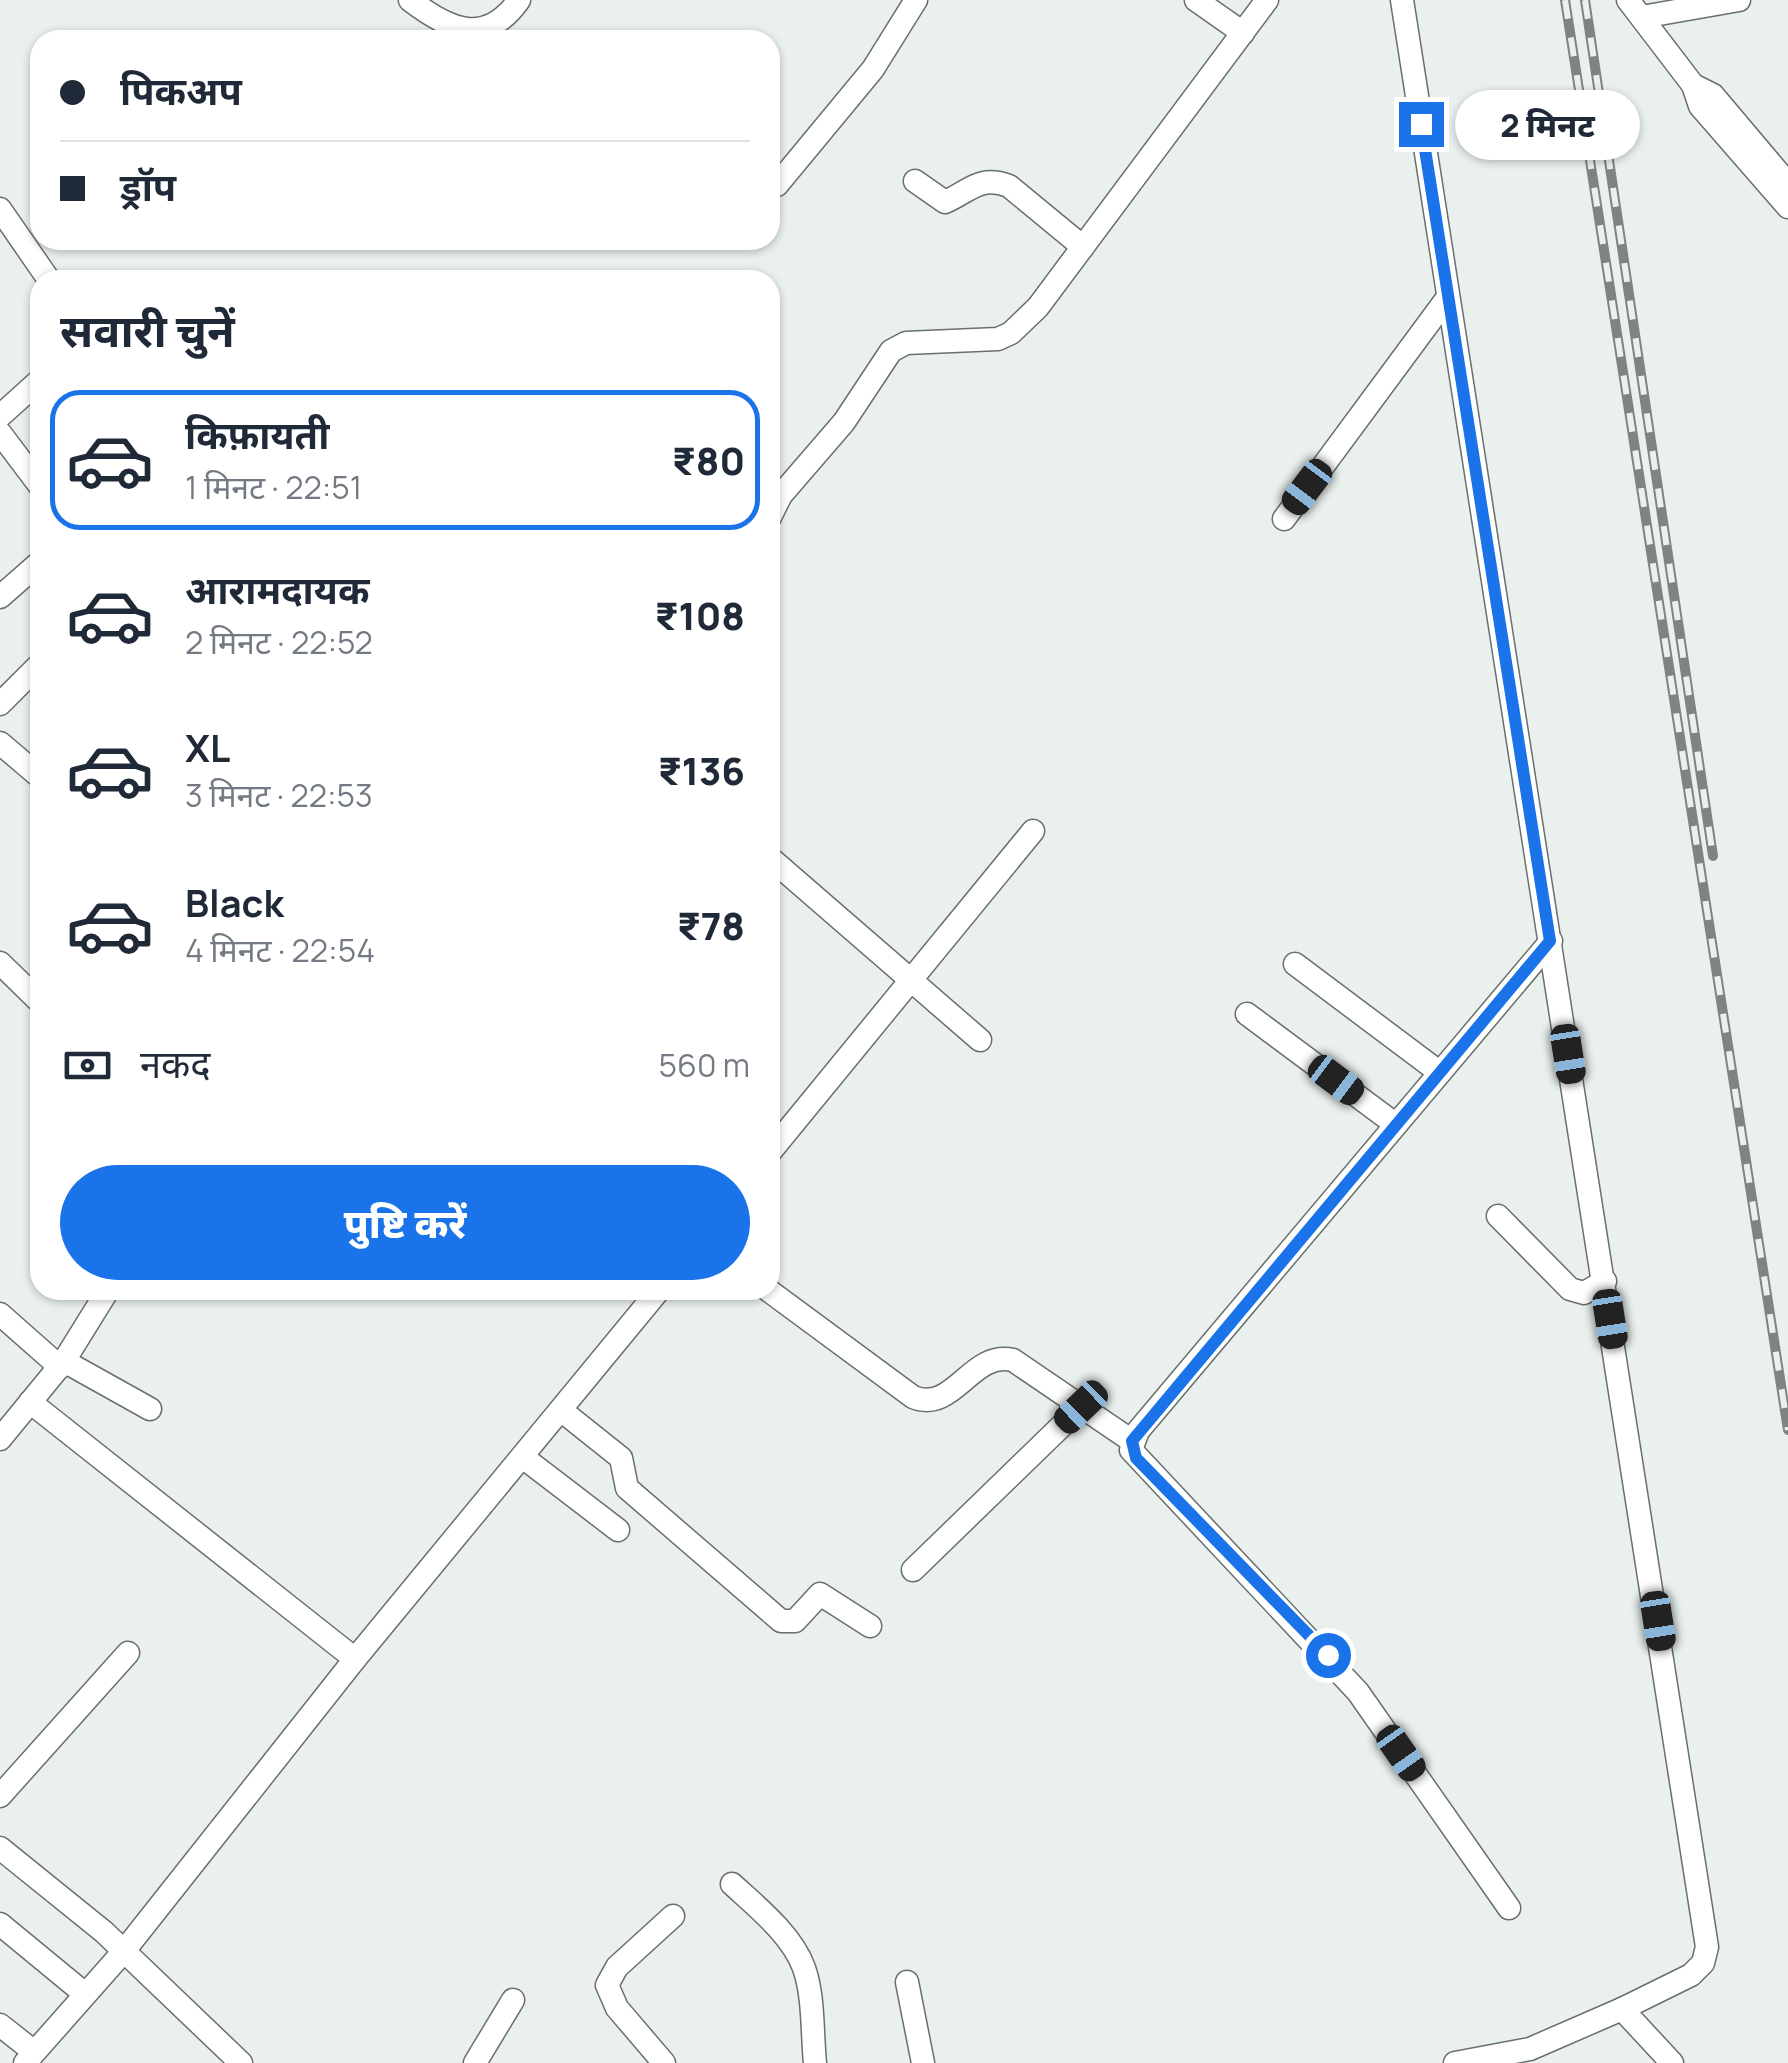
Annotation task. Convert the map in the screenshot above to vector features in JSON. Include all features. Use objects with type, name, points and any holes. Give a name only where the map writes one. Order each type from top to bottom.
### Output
[{"type":"street","points":[[410,0],[442,20],[469,30]]},
{"type":"street","points":[[477,30],[493,27],[519,0]]},
{"type":"street","points":[[780,183],[873,70],[916,0]]},
{"type":"street","points":[[1196,0],[1244,33]]},
{"type":"street","points":[[780,499],[844,422],[892,351],[906,343],[998,338],[1011,333],[1038,308],[1267,0]]},
{"type":"street","points":[[1402,0],[1707,1947],[1703,1963],[1691,1975],[1622,2009],[1514,2058],[1455,2063]]},
{"type":"street","points":[[1740,0],[1644,8],[1693,84],[1700,106],[1788,207]]},
{"type":"street","points":[[1693,84],[1713,95],[1788,184]]},
{"type":"street","points":[[915,181],[944,202],[976,182],[995,181],[1009,186],[1083,247]]},
{"type":"street","points":[[0,208],[42,270]]},
{"type":"street","points":[[1284,518],[1448,297]]},
{"type":"street","points":[[0,416],[30,389]]},
{"type":"street","points":[[0,433],[30,473]]},
{"type":"street","points":[[0,597],[30,571]]},
{"type":"street","points":[[5,689],[30,671]]},
{"type":"street","points":[[0,744],[30,770]]},
{"type":"street","points":[[780,1140],[1033,832]]},
{"type":"street","points":[[780,867],[980,1040]]},
{"type":"street","points":[[1132,1441],[1550,941]]},
{"type":"street","points":[[0,963],[30,992]]},
{"type":"street","points":[[1296,964],[1439,1072]]},
{"type":"street","points":[[1247,1014],[1395,1124]]},
{"type":"street","points":[[1498,1216],[1570,1289],[1584,1293],[1604,1282]]},
{"type":"street","points":[[780,1299],[913,1397],[926,1402],[940,1399],[988,1360],[1000,1357],[1013,1360],[1132,1441],[1136,1458],[1358,1692],[1509,1908]]},
{"type":"street","points":[[0,1439],[62,1364],[102,1300]]},
{"type":"street","points":[[0,2025],[29,2057],[124,1951],[355,1659],[651,1300]]},
{"type":"street","points":[[0,1314],[62,1364],[150,1409]]},
{"type":"street","points":[[30,1402],[355,1659]]},
{"type":"street","points":[[913,1570],[1081,1407]]},
{"type":"street","points":[[562,1411],[621,1458],[627,1488],[781,1620],[795,1621],[820,1594],[870,1626]]},
{"type":"street","points":[[524,1458],[618,1530]]},
{"type":"street","points":[[0,1796],[128,1652]]},
{"type":"street","points":[[0,1848],[124,1951],[241,2063]]},
{"type":"street","points":[[732,1884],[765,1914],[799,1957],[806,1973],[815,2063]]},
{"type":"street","points":[[664,2063],[617,2008],[606,1985],[617,1967],[674,1916]]},
{"type":"street","points":[[0,1924],[85,1994]]},
{"type":"street","points":[[907,1982],[924,2063]]},
{"type":"street","points":[[475,2063],[513,2000]]},
{"type":"street","points":[[1622,2009],[1672,2063]]},
{"type":"railway","points":[[1565,0],[1788,1430]]},
{"type":"railway","points":[[1585,0],[1713,856]]},
{"type":"route","points":[[1328,1655],[1136,1458],[1132,1441],[1550,941],[1421,124]]}]
